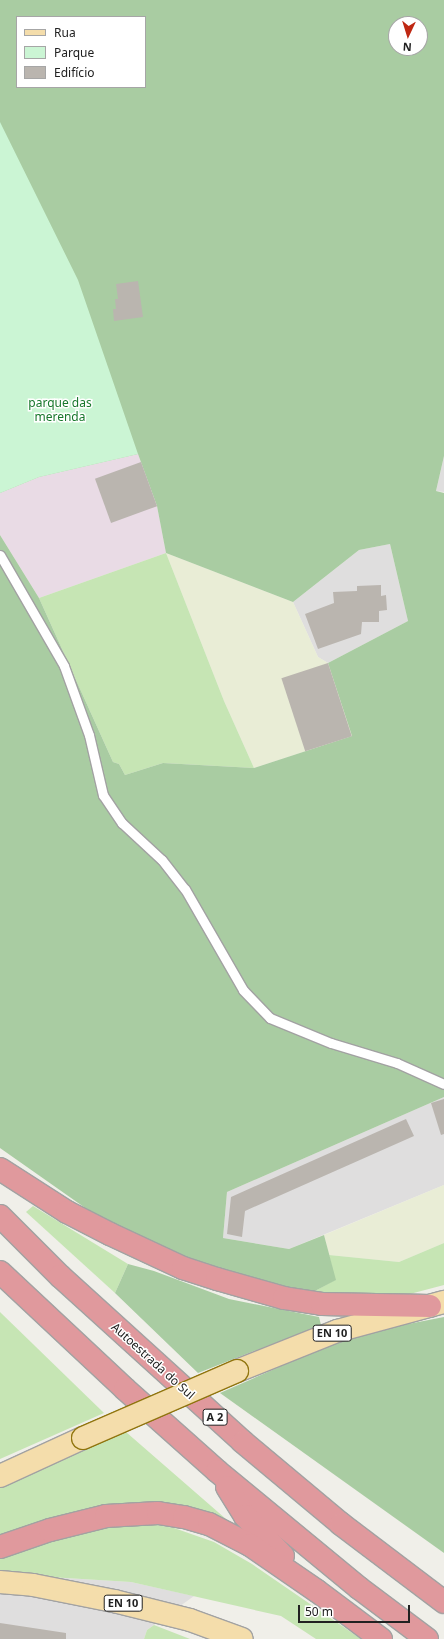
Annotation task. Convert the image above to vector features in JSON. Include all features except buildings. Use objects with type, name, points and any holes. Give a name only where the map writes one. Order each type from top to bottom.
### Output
[{"type":"highway","points":[[0,1169],[67,1212],[110,1234],[183,1268],[217,1279],[284,1298],[322,1304],[437,1304]]},
{"type":"highway","name":"Autoestrada do Sul","points":[[0,1216],[65,1282],[243,1442],[341,1524],[444,1602]]},
{"type":"highway","points":[[0,1272],[124,1389],[217,1470],[358,1588],[427,1639]]},
{"type":"highway","points":[[217,1470],[244,1516],[317,1591]]},
{"type":"highway","points":[[0,1547],[50,1530],[106,1516],[158,1513],[209,1524],[228,1532],[250,1545],[317,1591],[381,1639]]},
{"type":"main road","name":"EN 10","points":[[0,1476],[237,1370],[337,1330],[437,1304]]},
{"type":"main road","name":"EN 10","points":[[0,1582],[33,1585],[114,1600],[190,1620],[242,1639]]},
{"type":"lane","points":[[0,555],[64,666],[89,735],[103,795],[122,822],[162,860],[185,889],[243,990],[270,1018],[332,1043],[397,1062],[444,1084]]},
{"type":"shaded area","points":[[138,454],[157,506],[166,553],[39,598],[0,535],[0,493],[39,477]]},
{"type":"shaded area","points":[[444,456],[444,492],[436,491]]},
{"type":"shaded area","points":[[390,544],[408,621],[328,663],[318,657],[293,602],[359,550]]},
{"type":"shaded area","points":[[444,1097],[444,1185],[289,1249],[223,1238],[227,1192]]},
{"type":"shaded area","points":[[0,1574],[131,1582],[194,1596],[147,1630],[144,1639],[0,1639]]},
{"type":"green space","points":[[0,0],[444,0],[444,456],[436,491],[444,493],[444,1097],[227,1192],[223,1238],[289,1249],[324,1235],[336,1280],[311,1293],[194,1263],[91,1212],[0,1148],[0,535],[39,598],[113,762],[119,764],[125,775],[163,763],[254,768],[352,736],[328,663],[408,621],[390,544],[359,550],[293,602],[166,553],[157,506],[138,454],[39,477],[0,493]]},
{"type":"green space","name":"parque das merenda","points":[[0,122],[78,280],[138,454],[39,477],[0,493]]},
{"type":"green space","points":[[166,553],[293,602],[318,657],[328,663],[352,736],[254,768],[224,701]]},
{"type":"green space","points":[[166,553],[224,701],[254,768],[163,763],[125,775],[119,764],[113,762],[39,598]]},
{"type":"green space","points":[[444,1185],[444,1243],[399,1262],[329,1255],[324,1235]]},
{"type":"green space","points":[[33,1206],[128,1264],[115,1293],[26,1212]]},
{"type":"green space","points":[[444,1243],[444,1285],[406,1295],[311,1293],[335,1280],[329,1255],[399,1262]]},
{"type":"green space","points":[[128,1264],[154,1271],[229,1299],[319,1317],[321,1325],[198,1373],[115,1293]]},
{"type":"green space","points":[[0,1312],[104,1413],[0,1459]]},
{"type":"green space","points":[[444,1317],[444,1553],[220,1393],[352,1335]]},
{"type":"green space","points":[[126,1432],[226,1519],[222,1520],[174,1506],[0,1539],[0,1486]]},
{"type":"green space","points":[[139,1522],[174,1528],[214,1542],[252,1564],[361,1639],[316,1639],[281,1616],[131,1582],[0,1574],[0,1557],[76,1533],[119,1524]]},
{"type":"green space","points":[[154,1625],[190,1639],[144,1639],[147,1630]]}]
